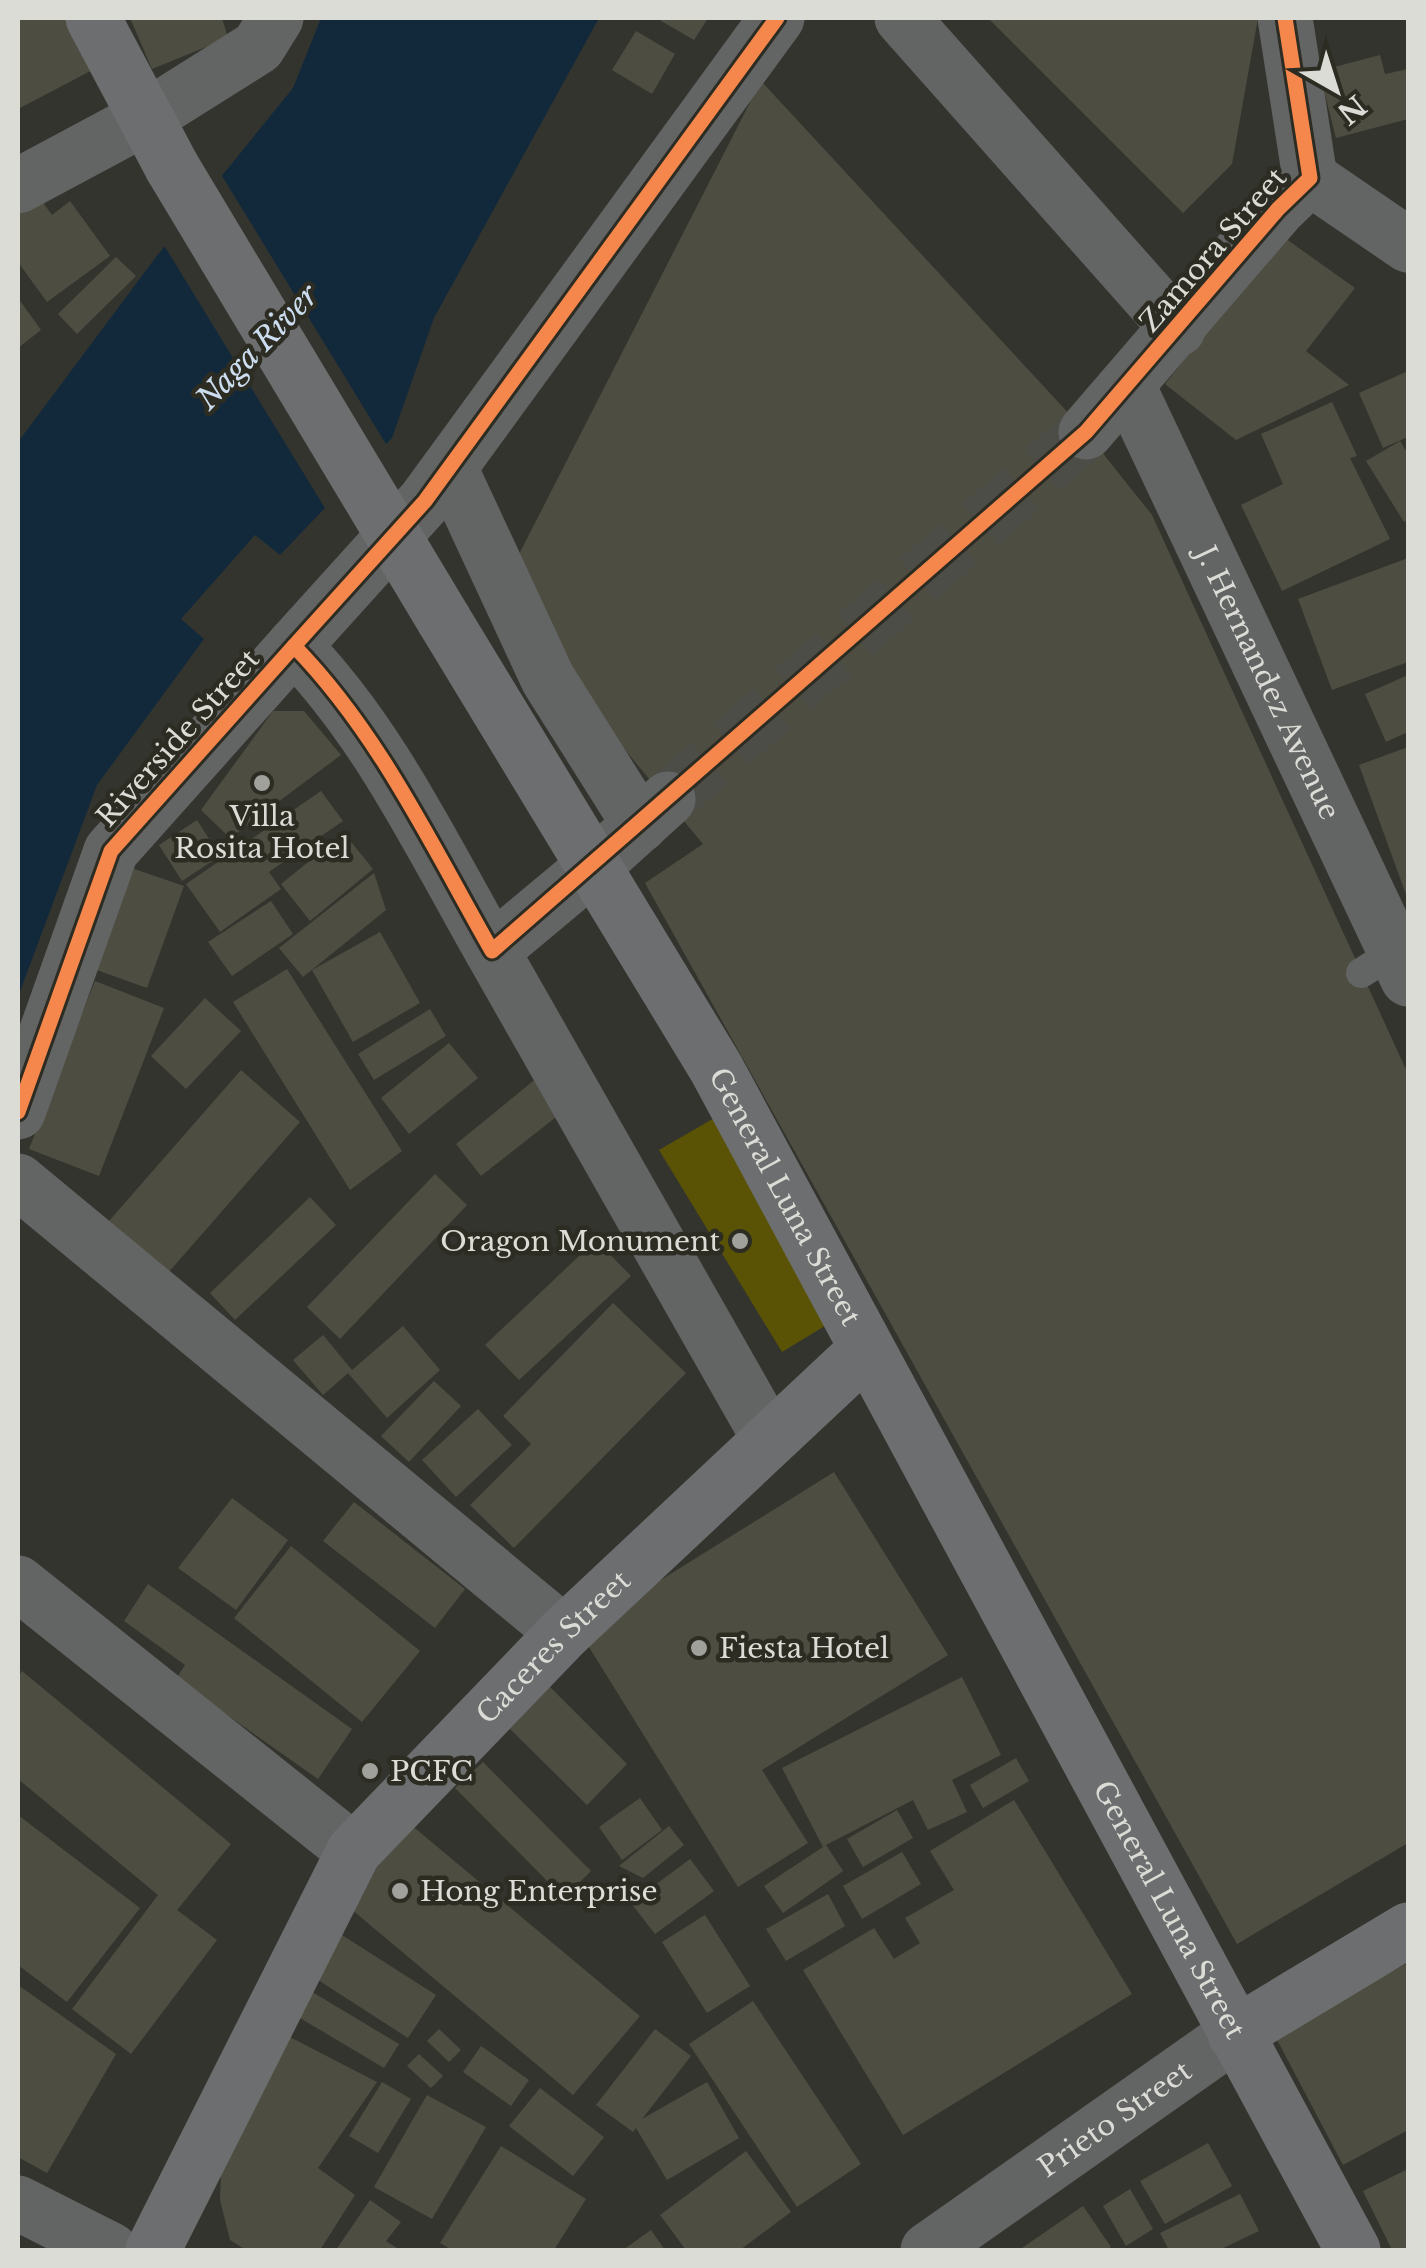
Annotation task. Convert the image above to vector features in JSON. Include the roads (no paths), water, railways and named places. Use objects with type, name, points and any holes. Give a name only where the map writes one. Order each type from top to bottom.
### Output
[{"type":"main road","name":"General Luna Street","points":[[93,18],[172,167],[880,1338],[1235,2034],[1353,2250]]},
{"type":"main road","name":"Caceres Street","points":[[154,2250],[354,1851],[564,1633],[880,1338]]},
{"type":"main road","name":"Prieto Street","points":[[1235,2034],[1408,1930]]},
{"type":"street","points":[[18,186],[145,118],[258,46],[276,18]]},
{"type":"street","points":[[294,646],[450,468],[777,18]]},
{"type":"street","points":[[902,18],[1178,328]]},
{"type":"street","name":"Zamora Street","points":[[1086,432],[1278,209],[1310,178],[1284,18]]},
{"type":"street","points":[[1310,178],[1408,244]]},
{"type":"street","name":"J. Hernandez Avenue","points":[[1128,386],[1388,968]]},
{"type":"street","points":[[450,468],[548,678],[654,812],[492,950]]},
{"type":"street","name":"Riverside Street","points":[[18,1112],[111,851],[294,646],[330,682],[370,737],[769,1438]]},
{"type":"street","points":[[18,1181],[564,1633]]},
{"type":"street","points":[[18,1583],[354,1851]]},
{"type":"street","name":"Prieto Street","points":[[928,2250],[1235,2034]]},
{"type":"street","points":[[18,2203],[111,2250]]},
{"type":"water","name":"Naga River","points":[[321,18],[599,18],[434,318],[392,438],[280,555],[255,535],[181,619],[204,639],[97,785],[18,997],[18,442],[156,257],[293,88]]},
{"type":"tunnel","points":[[668,799],[1086,432]]},
{"type":"place","name":"Villa Rosita Hotel","points":[[262,783]]},
{"type":"place","name":"Oragon Monument","points":[[740,1241]]},
{"type":"place","name":"Fiesta Hotel","points":[[699,1648]]},
{"type":"place","name":"PCFC","points":[[370,1771]]},
{"type":"place","name":"Hong Enterprise","points":[[400,1891]]}]
